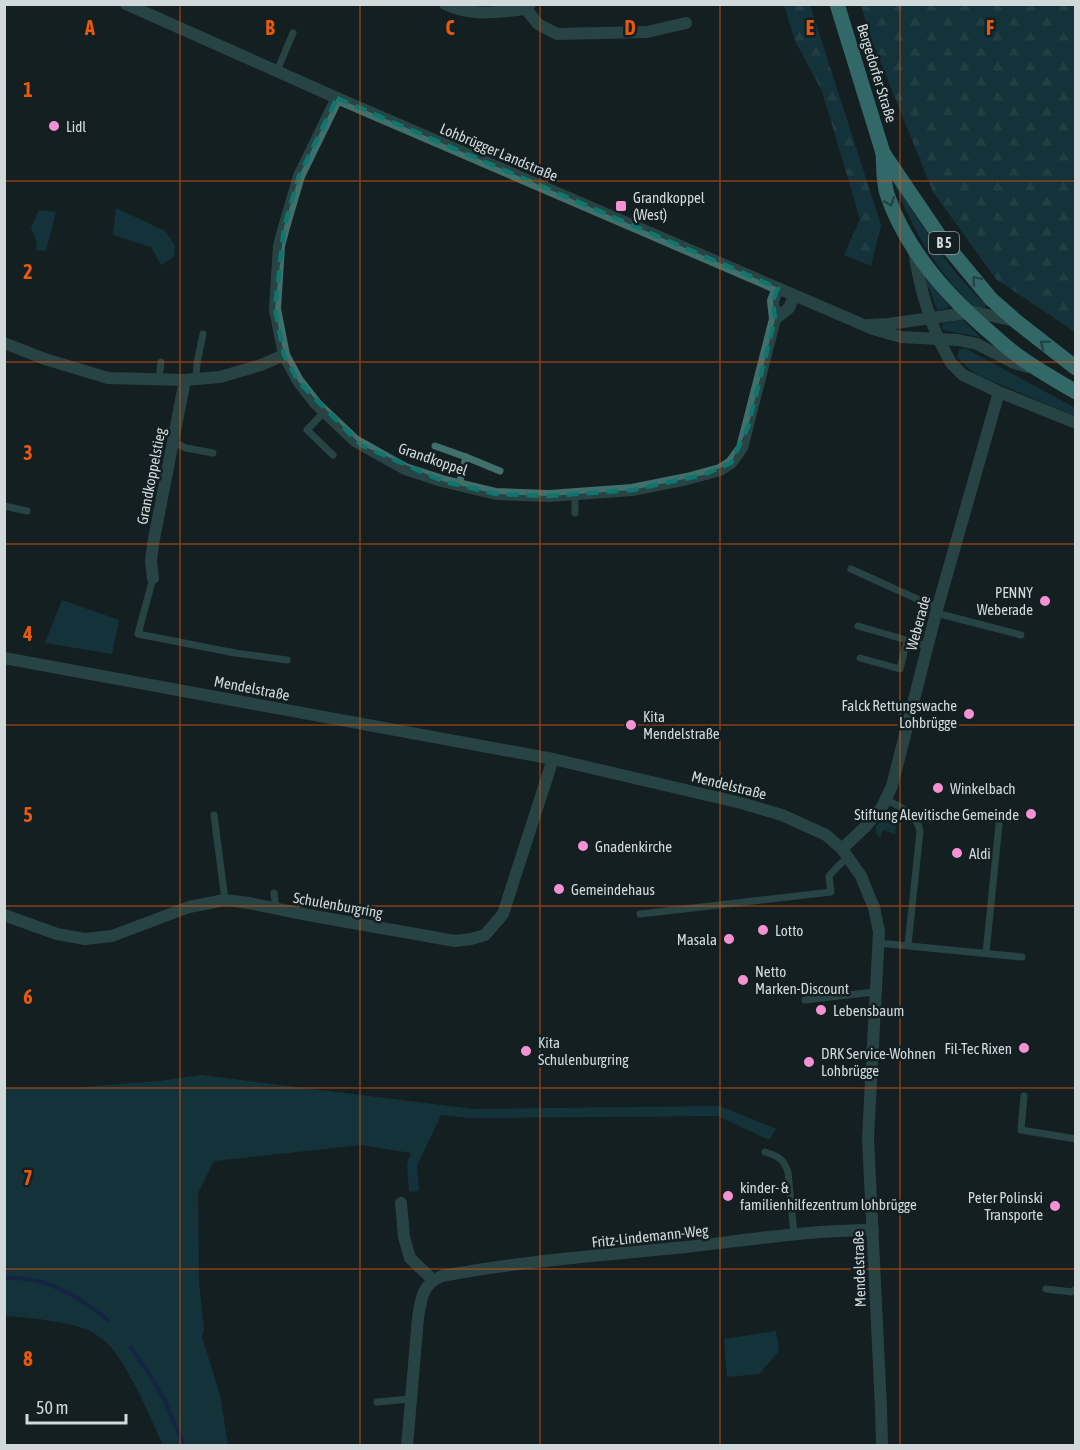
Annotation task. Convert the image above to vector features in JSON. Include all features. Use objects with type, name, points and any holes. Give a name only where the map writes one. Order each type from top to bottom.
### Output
[{"type":"main road","name":"Bergedorfer Straße","points":[[837,4],[883,153],[886,192],[898,221],[913,247],[930,272],[967,313],[1018,357],[1076,392]]},
{"type":"main road","name":"Bergedorfer Straße","points":[[883,153],[942,240],[992,299],[1017,322],[1076,368]]},
{"type":"street","name":"Lohbrügger Landstraße","points":[[126,4],[337,98],[862,325],[902,337],[938,338],[977,344],[1014,363],[1040,371]]},
{"type":"street","points":[[445,4],[456,9],[483,14],[528,7],[538,24],[557,34],[647,32],[686,23]]},
{"type":"street","name":"Grandkoppel","points":[[337,98],[300,176],[284,227],[279,246],[275,309],[284,355],[298,381],[315,404],[355,441],[405,469],[496,494],[549,496],[632,490],[720,470],[731,463],[742,448],[776,318],[773,301],[778,288]]},
{"type":"street","points":[[913,247],[917,277],[930,318],[951,363],[963,375],[1076,423]]},
{"type":"street","name":"Grandkoppel","points":[[776,318],[789,308],[794,296]]},
{"type":"street","name":"Lohbrügger Landstraße","points":[[862,325],[888,324],[967,313],[981,313],[1017,322]]},
{"type":"street","points":[[4,343],[45,359],[108,378],[191,380],[220,376],[261,365],[284,355]]},
{"type":"street","name":"Grandkoppelstieg","points":[[153,578],[150,562],[173,442],[191,380]]},
{"type":"street","name":"Weberade","points":[[845,853],[882,807],[892,786],[936,611],[999,392]]},
{"type":"street","name":"Mendelstraße","points":[[4,657],[554,759],[741,803],[782,815],[826,835],[845,853],[861,876],[878,922],[868,1138],[882,1446]]},
{"type":"street","name":"Schulenburgring","points":[[4,915],[57,934],[85,939],[112,936],[189,907],[225,900],[455,941],[471,939],[485,935],[507,906],[554,759]]},
{"type":"street","points":[[401,1203],[406,1249],[410,1258],[432,1280],[421,1299],[418,1318],[407,1446]]},
{"type":"street","name":"Fritz-Lindemann-Weg","points":[[432,1280],[449,1274],[506,1266],[794,1234],[873,1230]]},
{"type":"lane","points":[[277,71],[293,33]]},
{"type":"lane","points":[[191,380],[197,363],[202,334]]},
{"type":"lane","points":[[159,379],[161,362]]},
{"type":"lane","points":[[324,412],[307,430],[333,455]]},
{"type":"lane","points":[[173,442],[186,448],[213,453]]},
{"type":"lane","points":[[435,446],[500,471]]},
{"type":"lane","points":[[459,485],[466,457]]},
{"type":"lane","points":[[575,494],[575,513]]},
{"type":"lane","points":[[4,506],[27,511]]},
{"type":"lane","points":[[851,569],[936,611],[1021,635]]},
{"type":"lane","points":[[153,578],[138,634],[235,653],[287,660]]},
{"type":"lane","points":[[858,626],[927,646]]},
{"type":"lane","points":[[860,658],[900,669],[908,640]]},
{"type":"lane","points":[[885,799],[914,815],[920,831],[908,945]]},
{"type":"lane","points":[[214,815],[225,900]]},
{"type":"lane","points":[[986,953],[999,824]]},
{"type":"lane","points":[[640,914],[831,892],[829,876],[839,865],[845,853]]},
{"type":"lane","points":[[274,893],[276,908]]},
{"type":"lane","points":[[878,943],[1022,957]]},
{"type":"lane","points":[[805,1000],[874,992]]},
{"type":"lane","points":[[1024,1096],[1021,1130],[1076,1139]]},
{"type":"lane","points":[[765,1152],[777,1156],[785,1164],[788,1172],[794,1234]]},
{"type":"lane","points":[[1046,1289],[1072,1292],[1076,1289]]},
{"type":"lane","points":[[377,1402],[411,1399]]},
{"type":"highlighted area","points":[[337,98],[778,288],[773,301],[775,319],[748,427],[731,463],[703,475],[632,490],[549,496],[496,494],[442,481],[361,445],[298,381],[284,355],[275,309],[284,227],[299,176]]},
{"type":"green space","points":[[784,5],[810,5],[881,225],[871,266],[844,255],[860,219],[822,91],[795,41]]},
{"type":"green space","points":[[861,5],[1075,5],[1075,332],[996,279],[933,192],[870,36]]},
{"type":"green space","points":[[892,178],[940,253],[986,305],[985,308],[970,305],[940,268],[913,225]]},
{"type":"green space","points":[[116,208],[165,231],[175,245],[174,257],[161,265],[151,247],[113,235]]},
{"type":"green space","points":[[39,210],[56,212],[46,251],[36,250],[37,243],[31,228]]},
{"type":"green space","points":[[925,276],[949,306],[948,308],[937,309],[923,278]]},
{"type":"green space","points":[[963,320],[979,337],[942,329],[943,323]]},
{"type":"green space","points":[[965,348],[1075,408],[1075,416],[980,376],[957,357],[959,350]]},
{"type":"green space","points":[[62,600],[119,620],[112,654],[45,643]]},
{"type":"green space","points":[[892,814],[897,815],[895,834],[883,830],[880,838],[876,833],[876,826]]},
{"type":"green space","points":[[201,1075],[473,1109],[720,1106],[776,1129],[769,1140],[718,1116],[469,1118],[441,1115],[417,1166],[419,1191],[409,1192],[407,1164],[411,1153],[361,1145],[214,1161],[198,1193],[199,1283],[204,1328],[202,1337],[220,1395],[228,1445],[163,1445],[133,1381],[104,1340],[74,1325],[5,1316],[5,1088],[71,1088]]},
{"type":"green space","points":[[776,1331],[779,1351],[759,1374],[727,1377],[724,1339]]},
{"type":"waterway","points":[[4,1278],[33,1280],[60,1289],[108,1320]]},
{"type":"waterway","points":[[131,1348],[164,1399],[184,1446]]},
{"type":"place","name":"Lidl","points":[[54,126]]},
{"type":"place","name":"Grandkoppel (West)","points":[[621,206]]},
{"type":"place","name":"PENNY Weberade","points":[[1045,601]]},
{"type":"place","name":"Falck Rettungswache Lohbrügge","points":[[969,714]]},
{"type":"place","name":"Kita Mendelstraße","points":[[631,725]]},
{"type":"place","name":"Winkelbach","points":[[938,788]]},
{"type":"place","name":"Stiftung Alevitische Gemeinde","points":[[1031,814]]},
{"type":"place","name":"Gnadenkirche","points":[[583,846]]},
{"type":"place","name":"Aldi","points":[[957,853]]},
{"type":"place","name":"Gemeindehaus","points":[[559,889]]},
{"type":"place","name":"Lotto","points":[[763,930]]},
{"type":"place","name":"Masala","points":[[729,939]]},
{"type":"place","name":"Netto Marken-Discount","points":[[743,980]]},
{"type":"place","name":"Lebensbaum","points":[[821,1010]]},
{"type":"place","name":"Fil-Tec Rixen","points":[[1024,1048]]},
{"type":"place","name":"Kita Schulenburgring","points":[[526,1051]]},
{"type":"place","name":"DRK Service-Wohnen Lohbrügge","points":[[809,1062]]},
{"type":"place","name":"kinder- & familienhilfezentrum lohbrügge","points":[[728,1196]]},
{"type":"place","name":"Peter Polinski Transporte","points":[[1055,1206]]}]
